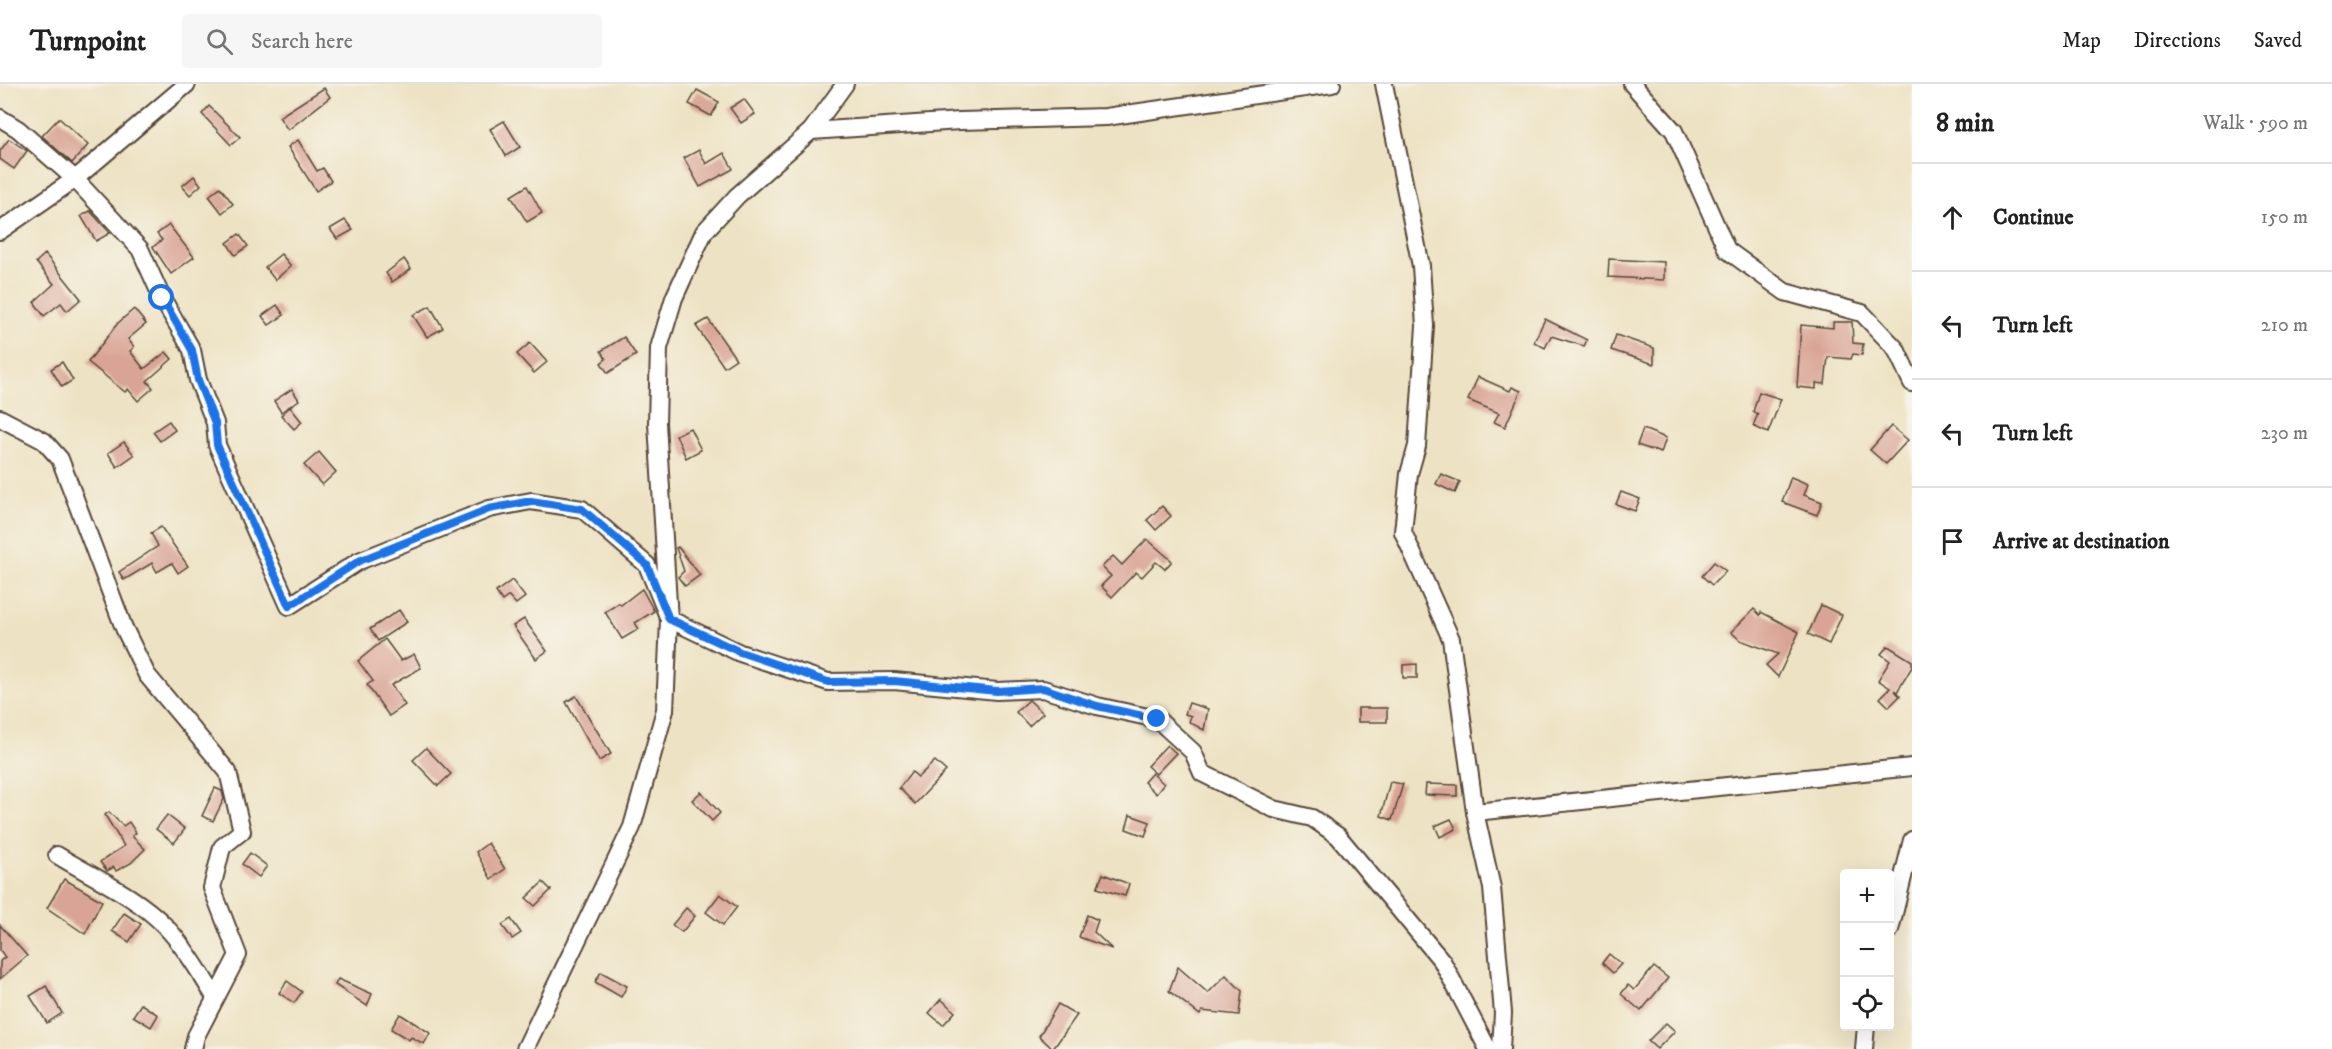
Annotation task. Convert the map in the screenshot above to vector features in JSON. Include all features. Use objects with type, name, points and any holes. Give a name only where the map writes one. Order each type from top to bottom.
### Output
[{"type":"street","points":[[0,231],[75,179],[188,84]]},
{"type":"street","points":[[525,1049],[632,827],[666,710],[669,619],[657,423],[659,348],[674,298],[704,232],[737,196],[811,131],[845,84]]},
{"type":"street","points":[[811,131],[960,121],[1106,117],[1332,84]]},
{"type":"street","points":[[1384,84],[1422,266],[1425,326],[1417,446],[1409,474],[1403,532],[1451,639],[1475,812],[1492,888],[1503,1013],[1501,1049]]},
{"type":"street","points":[[1632,84],[1674,130],[1726,250],[1785,292],[1862,314],[1896,349],[1912,383]]},
{"type":"street","points":[[0,118],[18,129],[75,179],[140,249],[162,298],[192,350],[198,380],[215,423],[217,445],[289,606],[359,561],[489,509],[531,501],[582,509],[647,565],[669,619],[740,652],[828,682],[894,681],[997,691],[1043,688],[1097,706],[1157,719],[1193,752],[1202,773],[1274,809],[1312,818],[1338,836],[1442,961],[1488,1049]]},
{"type":"street","points":[[0,418],[44,441],[60,459],[124,628],[147,675],[228,772],[242,831],[222,847],[212,888],[238,955],[196,1036],[193,1049]]},
{"type":"street","points":[[1475,812],[1912,767]]},
{"type":"street","points":[[1892,923],[1912,840]]},
{"type":"street","points":[[57,855],[139,905],[164,925],[190,957],[215,997]]},
{"type":"street","points":[[1864,1049],[1866,1031]]},
{"type":"building","points":[[324,88],[330,97],[288,130],[279,117]]},
{"type":"building","points":[[697,90],[719,102],[711,116],[689,104]]},
{"type":"building","points":[[744,99],[755,114],[741,123],[730,108]]},
{"type":"building","points":[[209,106],[240,137],[231,145],[202,114]]},
{"type":"building","points":[[59,118],[88,145],[72,163],[42,136]]},
{"type":"building","points":[[504,121],[520,147],[506,156],[490,129]]},
{"type":"building","points":[[9,139],[27,151],[14,169],[0,159],[0,151]]},
{"type":"building","points":[[298,140],[317,171],[323,168],[331,181],[316,191],[288,147]]},
{"type":"building","points":[[699,150],[706,164],[724,153],[733,169],[700,187],[684,158]]},
{"type":"building","points":[[194,176],[201,185],[190,195],[182,186]]},
{"type":"building","points":[[527,186],[542,213],[527,222],[511,196]]},
{"type":"building","points":[[220,187],[233,204],[222,213],[209,196]]},
{"type":"building","points":[[90,211],[110,233],[96,241],[81,216]]},
{"type":"building","points":[[345,220],[353,230],[337,239],[330,229]]},
{"type":"building","points":[[169,225],[194,257],[171,274],[153,247],[162,240],[157,234]]},
{"type":"building","points":[[239,234],[248,246],[235,255],[227,243]]},
{"type":"building","points":[[45,254],[81,299],[67,311],[61,303],[44,316],[34,302],[54,284],[36,262]]},
{"type":"building","points":[[281,254],[291,266],[275,280],[265,267]]},
{"type":"building","points":[[404,259],[411,269],[392,282],[386,273]]},
{"type":"building","points":[[1609,259],[1664,262],[1664,280],[1608,277]]},
{"type":"building","points":[[277,305],[284,315],[269,325],[262,316]]},
{"type":"building","points":[[430,306],[443,328],[427,337],[413,315]]},
{"type":"building","points":[[134,309],[146,324],[128,339],[134,347],[130,351],[144,369],[166,352],[172,359],[147,381],[153,388],[138,401],[128,389],[125,392],[88,362],[118,323]]},
{"type":"building","points":[[708,319],[736,359],[724,367],[696,326]]},
{"type":"building","points":[[1545,319],[1587,340],[1584,346],[1551,336],[1545,348],[1534,342]]},
{"type":"building","points":[[1833,322],[1852,322],[1853,343],[1863,344],[1862,355],[1853,354],[1851,359],[1828,357],[1825,384],[1816,383],[1816,389],[1797,387],[1801,325],[1833,328]]},
{"type":"building","points":[[1616,335],[1654,348],[1654,364],[1611,350]]},
{"type":"building","points":[[624,337],[636,355],[608,373],[601,363],[606,359],[601,351]]},
{"type":"building","points":[[530,343],[547,362],[534,373],[517,354]]},
{"type":"building","points":[[62,362],[73,380],[62,387],[51,369]]},
{"type":"building","points":[[1478,377],[1510,391],[1512,387],[1521,391],[1505,427],[1494,422],[1499,413],[1468,400]]},
{"type":"building","points":[[292,389],[299,400],[281,412],[274,401]]},
{"type":"building","points":[[1759,392],[1781,399],[1768,433],[1753,426],[1758,414],[1753,412]]},
{"type":"building","points":[[290,407],[302,422],[294,429],[281,415]]},
{"type":"building","points":[[169,421],[175,430],[160,441],[153,432]]},
{"type":"building","points":[[1891,426],[1908,440],[1886,464],[1870,450]]},
{"type":"building","points":[[690,428],[701,450],[686,458],[676,435]]},
{"type":"building","points":[[1643,429],[1666,438],[1661,453],[1637,445]]},
{"type":"building","points":[[124,442],[134,455],[117,467],[108,453]]},
{"type":"building","points":[[319,452],[336,472],[322,485],[304,465]]},
{"type":"building","points":[[1441,474],[1460,482],[1455,493],[1436,484]]},
{"type":"building","points":[[1791,477],[1808,484],[1804,495],[1822,502],[1817,515],[1782,502]]},
{"type":"building","points":[[1621,492],[1640,499],[1635,511],[1616,504]]},
{"type":"building","points":[[1162,506],[1171,516],[1156,530],[1147,520]]},
{"type":"building","points":[[161,527],[188,566],[178,573],[172,563],[157,572],[152,563],[124,580],[119,572],[158,546],[151,533]]},
{"type":"building","points":[[1147,539],[1172,561],[1165,569],[1156,562],[1142,577],[1136,572],[1112,597],[1101,586],[1111,576],[1102,567],[1113,556],[1122,565]]},
{"type":"building","points":[[678,547],[700,575],[685,586],[678,577],[684,571],[676,548]]},
{"type":"building","points":[[1714,562],[1726,571],[1712,585],[1702,576]]},
{"type":"building","points":[[512,580],[525,597],[516,604],[509,596],[502,601],[496,592]]},
{"type":"building","points":[[642,589],[654,611],[635,623],[639,629],[622,639],[605,612],[619,603],[621,605]]},
{"type":"building","points":[[1821,605],[1842,615],[1829,644],[1808,634]]},
{"type":"building","points":[[1754,609],[1760,615],[1761,612],[1799,632],[1778,677],[1766,665],[1778,654],[1740,640],[1731,632]]},
{"type":"building","points":[[399,610],[407,622],[378,641],[370,629]]},
{"type":"building","points":[[524,619],[547,651],[536,659],[513,626]]},
{"type":"building","points":[[385,639],[401,661],[414,654],[421,668],[391,685],[405,705],[389,716],[367,685],[373,681],[358,661]]},
{"type":"building","points":[[1888,646],[1912,661],[1912,667],[1897,692],[1894,690],[1900,696],[1889,707],[1880,698],[1890,688],[1878,680],[1890,661],[1881,654]]},
{"type":"building","points":[[1417,664],[1417,678],[1403,678],[1403,665]]},
{"type":"building","points":[[576,696],[611,754],[599,761],[566,702]]},
{"type":"building","points":[[1029,700],[1043,713],[1029,726],[1016,712]]},
{"type":"building","points":[[1189,703],[1208,709],[1204,730],[1189,722],[1191,716],[1185,714]]},
{"type":"building","points":[[1358,708],[1387,708],[1387,722],[1358,722]]},
{"type":"building","points":[[1167,745],[1176,753],[1156,774],[1147,766]]},
{"type":"building","points":[[426,748],[451,774],[438,786],[413,760]]},
{"type":"building","points":[[935,761],[946,771],[915,804],[899,788],[912,772],[918,777]]},
{"type":"building","points":[[1152,773],[1164,784],[1156,794],[1144,782]]},
{"type":"building","points":[[1390,782],[1403,784],[1392,820],[1381,816]]},
{"type":"building","points":[[1426,784],[1457,785],[1457,796],[1425,795]]},
{"type":"building","points":[[215,788],[222,791],[224,799],[213,821],[202,816]]},
{"type":"building","points":[[701,792],[720,813],[712,821],[692,800]]},
{"type":"building","points":[[109,812],[123,826],[129,822],[136,833],[132,836],[145,849],[131,863],[116,871],[114,867],[107,871],[100,862],[124,846],[105,815]]},
{"type":"building","points":[[167,815],[185,829],[174,843],[156,829]]},
{"type":"building","points":[[1130,815],[1150,822],[1145,836],[1126,829]]},
{"type":"building","points":[[1451,819],[1456,829],[1440,837],[1435,826]]},
{"type":"building","points":[[488,843],[505,869],[491,879],[476,852]]},
{"type":"building","points":[[250,853],[267,866],[259,877],[242,864]]},
{"type":"building","points":[[1103,874],[1129,884],[1125,896],[1097,888]]},
{"type":"building","points":[[64,879],[102,901],[85,934],[47,908]]},
{"type":"building","points":[[543,882],[551,890],[535,906],[526,898]]},
{"type":"building","points":[[720,894],[737,907],[723,925],[706,912]]},
{"type":"building","points":[[686,908],[695,916],[682,932],[672,925]]},
{"type":"building","points":[[124,913],[141,924],[129,942],[112,931]]},
{"type":"building","points":[[1087,915],[1098,920],[1094,932],[1112,949],[1079,937]]},
{"type":"building","points":[[511,919],[521,933],[512,939],[502,925]]},
{"type":"building","points":[[0,925],[27,956],[0,979],[0,961],[5,957],[0,950]]},
{"type":"building","points":[[1609,954],[1621,964],[1613,973],[1602,963]]},
{"type":"building","points":[[1178,967],[1208,993],[1226,975],[1242,991],[1239,1015],[1202,1011],[1200,1015],[1169,991]]},
{"type":"building","points":[[1654,967],[1668,978],[1641,1011],[1621,994],[1628,985],[1634,990]]},
{"type":"building","points":[[601,972],[627,986],[621,997],[595,982]]},
{"type":"building","points":[[338,979],[372,994],[367,1006],[335,985]]},
{"type":"building","points":[[287,981],[302,992],[294,1003],[279,993]]},
{"type":"building","points":[[46,986],[62,1013],[47,1023],[30,996]]},
{"type":"building","points":[[941,999],[955,1012],[943,1025],[929,1013]]},
{"type":"building","points":[[141,1004],[158,1015],[151,1027],[133,1016]]},
{"type":"building","points":[[1058,1004],[1077,1015],[1053,1049],[1039,1036]]},
{"type":"building","points":[[400,1014],[430,1033],[424,1044],[411,1037],[409,1040],[391,1029]]},
{"type":"building","points":[[1666,1023],[1675,1031],[1657,1049],[1648,1041]]},
{"type":"route","points":[[162,298],[192,350],[198,380],[215,423],[217,445],[289,606],[359,561],[489,509],[531,501],[582,509],[647,565],[669,619],[740,652],[803,675],[828,682],[894,681],[997,691],[1043,688],[1097,706],[1157,719]]}]
